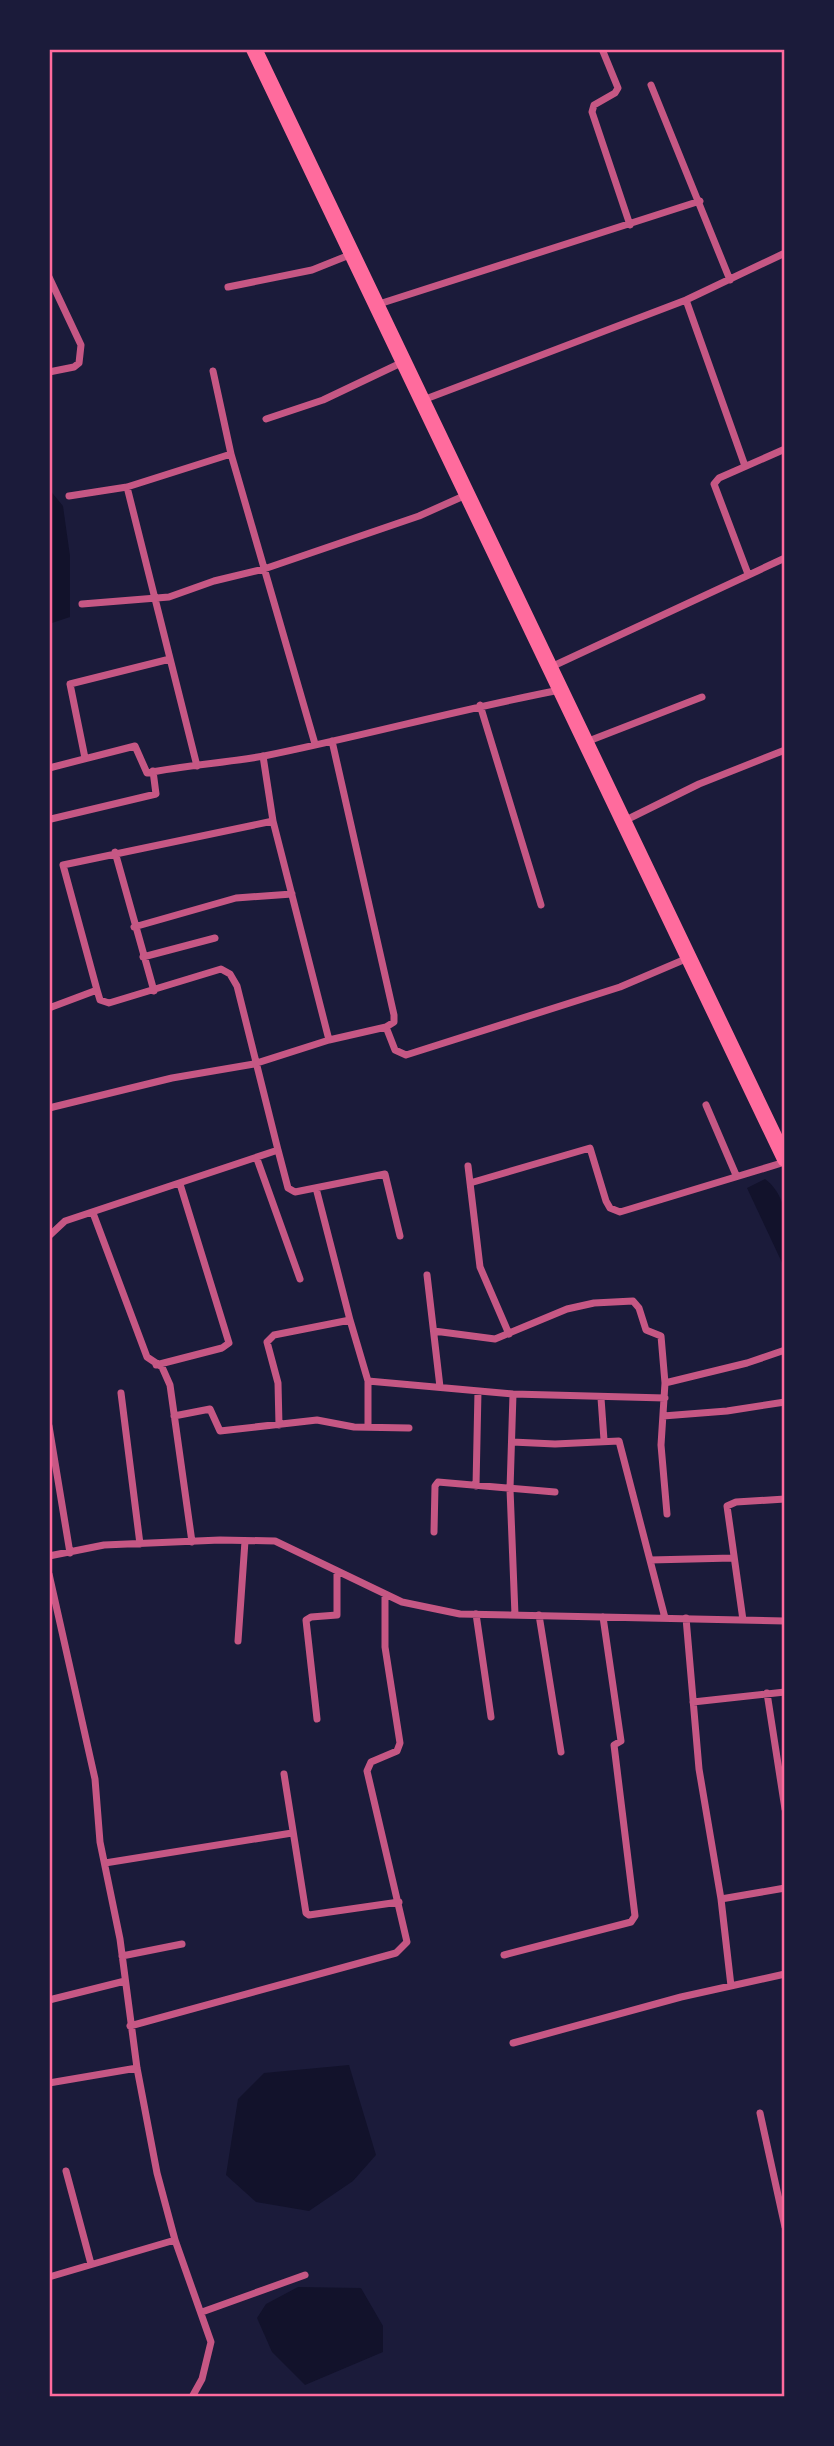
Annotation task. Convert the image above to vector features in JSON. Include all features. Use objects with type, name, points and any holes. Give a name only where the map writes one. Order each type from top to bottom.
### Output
[{"type":"main road","points":[[254,49],[379,304],[549,668],[785,1160]]},
{"type":"street","points":[[602,49],[618,88],[615,93],[594,105],[593,112],[630,225]]},
{"type":"street","points":[[651,85],[730,280]]},
{"type":"street","points":[[379,304],[700,201]]},
{"type":"street","points":[[228,287],[312,270],[354,253]]},
{"type":"street","points":[[424,400],[686,300],[785,253]]},
{"type":"street","points":[[49,277],[81,345],[81,356],[74,367],[49,372]]},
{"type":"street","points":[[686,300],[745,466]]},
{"type":"street","points":[[266,419],[323,400],[404,362]]},
{"type":"street","points":[[214,371],[231,454],[315,744]]},
{"type":"street","points":[[748,574],[713,489],[719,478],[785,449]]},
{"type":"street","points":[[69,496],[127,487],[231,454]]},
{"type":"street","points":[[127,487],[197,766]]},
{"type":"street","points":[[82,604],[154,600],[264,569],[419,516],[467,495]]},
{"type":"street","points":[[549,668],[785,558]]},
{"type":"street","points":[[85,758],[70,684],[170,659]]},
{"type":"street","points":[[49,768],[135,746],[148,772],[263,756],[480,705],[561,690]]},
{"type":"street","points":[[586,742],[702,697]]},
{"type":"street","points":[[480,705],[541,905]]},
{"type":"street","points":[[49,1108],[172,1078],[254,1065],[329,1040],[394,1023],[332,741]]},
{"type":"street","points":[[624,821],[699,784],[785,750]]},
{"type":"street","points":[[263,756],[273,821],[329,1040]]},
{"type":"street","points":[[51,819],[153,795],[157,792],[153,771]]},
{"type":"street","points":[[273,821],[115,852],[68,863],[62,869],[100,1000],[109,1003],[221,969],[230,974],[237,986],[254,1065],[290,1191],[385,1174],[400,1236]]},
{"type":"street","points":[[115,852],[154,991]]},
{"type":"street","points":[[134,927],[236,898],[292,894]]},
{"type":"street","points":[[144,957],[215,938]]},
{"type":"street","points":[[386,1027],[395,1050],[406,1055],[620,988],[689,957]]},
{"type":"street","points":[[49,1008],[97,990]]},
{"type":"street","points":[[706,1105],[736,1175]]},
{"type":"street","points":[[470,1183],[590,1148],[606,1200],[611,1208],[620,1212],[785,1160]]},
{"type":"street","points":[[49,1236],[65,1221],[278,1150]]},
{"type":"street","points":[[257,1159],[300,1279]]},
{"type":"street","points":[[468,1166],[480,1267],[509,1334]]},
{"type":"street","points":[[156,1365],[222,1348],[229,1343],[180,1184]]},
{"type":"street","points":[[316,1188],[368,1381],[368,1427]]},
{"type":"street","points":[[93,1213],[147,1357],[162,1367],[167,1378],[192,1542]]},
{"type":"street","points":[[427,1275],[440,1387]]},
{"type":"street","points":[[434,1331],[487,1339],[509,1334],[567,1309],[594,1303],[633,1301],[639,1308],[646,1330],[658,1333],[662,1340],[665,1398],[661,1445],[667,1514]]},
{"type":"street","points":[[279,1425],[278,1383],[267,1342],[274,1335],[350,1320]]},
{"type":"street","points":[[665,1383],[747,1363],[785,1350]]},
{"type":"street","points":[[368,1381],[513,1394],[665,1398]]},
{"type":"street","points":[[476,1486],[478,1391]]},
{"type":"street","points":[[121,1393],[140,1544]]},
{"type":"street","points":[[513,1394],[510,1489],[515,1615]]},
{"type":"street","points":[[601,1398],[604,1440]]},
{"type":"street","points":[[663,1416],[727,1411],[785,1402]]},
{"type":"street","points":[[174,1416],[210,1409],[220,1431],[317,1420],[368,1427],[409,1427]]},
{"type":"street","points":[[49,1426],[71,1553]]},
{"type":"street","points":[[512,1442],[555,1444],[615,1439],[623,1445],[665,1618]]},
{"type":"street","points":[[434,1532],[436,1483],[555,1492]]},
{"type":"street","points":[[743,1620],[727,1506],[736,1502],[785,1499]]},
{"type":"street","points":[[238,1641],[245,1541]]},
{"type":"street","points":[[49,1556],[104,1545],[275,1541],[402,1602],[476,1614],[785,1621]]},
{"type":"street","points":[[650,1560],[733,1558]]},
{"type":"street","points":[[317,1719],[306,1620],[311,1617],[337,1615],[337,1571]]},
{"type":"street","points":[[49,1574],[95,1780],[130,2026],[158,2173],[175,2240],[211,2342],[202,2379],[192,2397]]},
{"type":"street","points":[[130,2026],[396,1953],[407,1942],[368,1771],[371,1762],[397,1751],[400,1743],[385,1647],[385,1594]]},
{"type":"street","points":[[476,1614],[491,1717]]},
{"type":"street","points":[[539,1615],[561,1752]]},
{"type":"street","points":[[504,1955],[631,1922],[635,1916],[614,1745],[621,1741],[603,1617]]},
{"type":"street","points":[[686,1618],[699,1769],[721,1899],[731,1986]]},
{"type":"street","points":[[693,1702],[785,1692]]},
{"type":"street","points":[[767,1693],[785,1809]]},
{"type":"street","points":[[284,1774],[305,1910],[309,1915],[399,1902]]},
{"type":"street","points":[[105,1863],[292,1833]]},
{"type":"street","points":[[721,1899],[785,1888]]},
{"type":"street","points":[[122,1956],[182,1944]]},
{"type":"street","points":[[513,2043],[785,1974]]},
{"type":"street","points":[[49,2000],[125,1981]]},
{"type":"street","points":[[49,2083],[137,2068]]},
{"type":"street","points":[[760,2113],[785,2227]]},
{"type":"street","points":[[66,2171],[90,2264]]},
{"type":"street","points":[[49,2277],[175,2240]]},
{"type":"street","points":[[202,2312],[305,2275]]},
{"type":"shaded area","points":[[49,489],[63,506],[70,556],[70,617],[49,624]]},
{"type":"shaded area","points":[[765,1179],[780,1197],[784,1208],[785,1269],[747,1188]]},
{"type":"shaded area","points":[[349,2065],[376,2155],[353,2181],[309,2211],[256,2202],[226,2175],[238,2099],[264,2073]]},
{"type":"shaded area","points":[[298,2287],[361,2288],[383,2326],[383,2352],[305,2385],[272,2352],[257,2318],[266,2304]]}]
